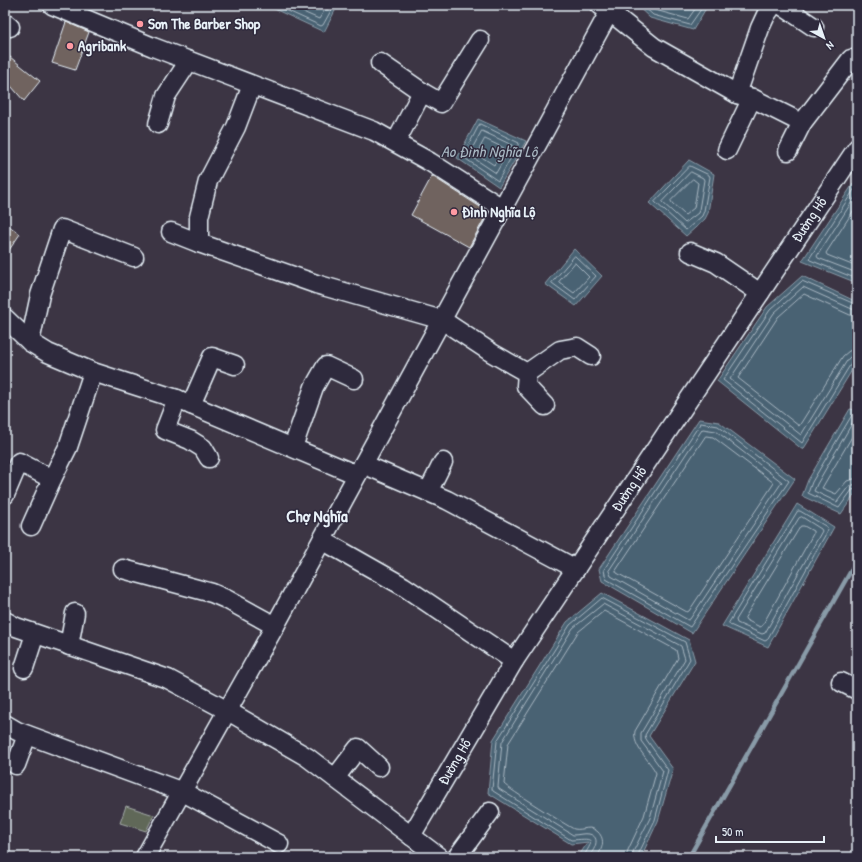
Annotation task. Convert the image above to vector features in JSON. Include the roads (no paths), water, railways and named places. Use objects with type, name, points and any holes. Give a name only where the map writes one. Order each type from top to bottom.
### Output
[{"type":"street","points":[[52,5],[189,61],[374,131],[430,162],[502,208]]},
{"type":"street","points":[[727,150],[745,96],[760,28],[766,15],[774,5]]},
{"type":"street","points":[[781,5],[814,26]]},
{"type":"street","points":[[145,857],[228,711],[442,320],[607,7],[654,47],[745,96],[802,123]]},
{"type":"street","points":[[380,63],[422,92],[442,103],[480,40]]},
{"type":"street","points":[[788,151],[802,123],[851,59]]},
{"type":"street","points":[[158,124],[166,96],[189,61]]},
{"type":"street","points":[[199,243],[199,217],[208,181],[236,127],[252,85]]},
{"type":"street","points":[[396,142],[422,92]]},
{"type":"street","name":"Đường Hồ","points":[[411,836],[514,661],[857,148]]},
{"type":"street","points":[[30,342],[40,295],[62,229],[134,257]]},
{"type":"street","points":[[171,232],[316,284],[442,320],[492,353],[527,373]]},
{"type":"street","points":[[690,252],[716,263],[760,294]]},
{"type":"street","points":[[5,318],[30,342],[48,353],[94,372],[184,402],[293,447],[428,492],[447,500],[576,569]]},
{"type":"street","points":[[527,373],[560,350],[578,348],[591,356]]},
{"type":"street","points":[[208,458],[203,448],[190,440],[164,430],[184,402],[212,357],[235,365]]},
{"type":"street","points":[[293,447],[314,387],[326,366],[354,379]]},
{"type":"street","points":[[31,526],[68,447],[94,372]]},
{"type":"street","points":[[527,373],[526,386],[545,406]]},
{"type":"street","points":[[5,495],[20,462],[52,479]]},
{"type":"street","points":[[428,492],[443,462]]},
{"type":"street","points":[[322,540],[403,586],[514,661]]},
{"type":"street","points":[[123,569],[226,598],[275,626]]},
{"type":"street","points":[[69,646],[75,613]]},
{"type":"street","points":[[5,622],[69,646],[168,679],[228,711],[307,757],[439,857]]},
{"type":"street","points":[[24,668],[35,634]]},
{"type":"street","points":[[5,724],[27,735],[183,792],[279,844]]},
{"type":"street","points":[[16,765],[27,735]]},
{"type":"street","points":[[335,778],[358,748],[379,766]]},
{"type":"street","points":[[457,857],[490,812]]},
{"type":"water","points":[[271,5],[338,5],[324,32],[270,7]]},
{"type":"water","points":[[636,5],[708,5],[693,30],[650,18]]},
{"type":"water","name":"Ao Đình Nghĩa Lộ","points":[[478,119],[526,141],[499,187],[457,158]]},
{"type":"water","points":[[689,160],[714,174],[708,213],[705,219],[686,236],[649,203]]},
{"type":"water","points":[[857,178],[857,283],[802,261]]},
{"type":"water","points":[[574,249],[602,276],[576,306],[545,284]]},
{"type":"water","points":[[802,276],[857,302],[857,362],[803,450],[717,381],[767,307]]},
{"type":"water","points":[[850,409],[857,410],[857,491],[841,514],[802,496],[808,480]]},
{"type":"water","points":[[699,419],[719,422],[795,479],[692,633],[602,581],[599,569]]},
{"type":"water","points":[[797,504],[834,527],[768,647],[722,626]]},
{"type":"water","points":[[602,593],[689,640],[695,661],[649,736],[673,769],[658,821],[641,857],[578,857],[588,842],[571,844],[488,793],[493,740],[567,622]]},
{"type":"waterway","points":[[689,857],[857,560]]},
{"type":"place","name":"Sơn The Barber Shop","points":[[140,24]]},
{"type":"place","name":"Agribank","points":[[70,46]]},
{"type":"place","name":"Đình Nghĩa Lộ","points":[[454,212]]},
{"type":"district","name":"Chợ Nghĩa","points":[[317,516]]}]
